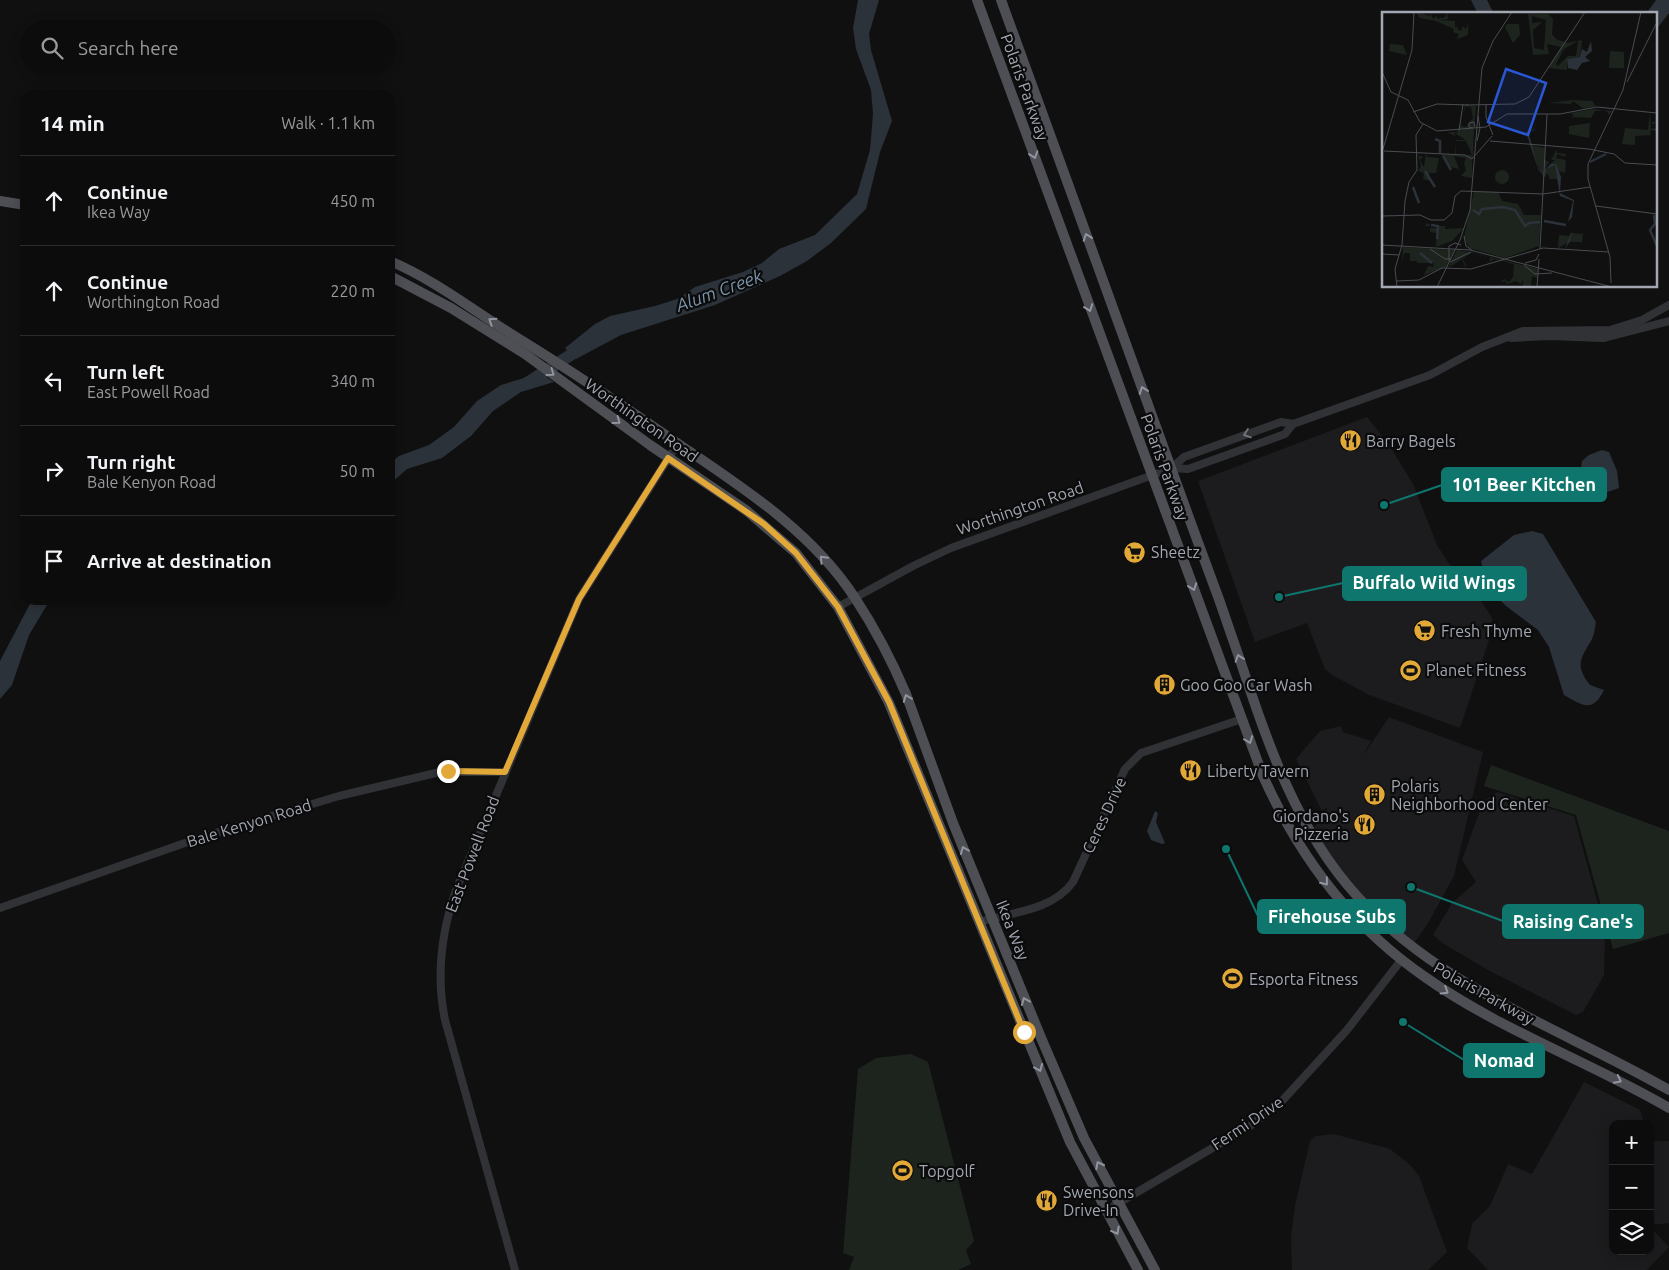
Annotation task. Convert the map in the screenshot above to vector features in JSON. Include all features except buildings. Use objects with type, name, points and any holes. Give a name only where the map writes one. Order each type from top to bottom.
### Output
[{"type":"main road","name":"Polaris Parkway","points":[[977,0],[1242,719],[1275,802],[1305,855],[1345,906],[1366,929],[1424,977],[1470,1005],[1669,1108]]},
{"type":"main road","name":"Polaris Parkway","points":[[1002,2],[1172,468],[1275,762],[1305,823],[1343,879],[1388,927],[1411,947],[1448,974],[1669,1090]]},
{"type":"main road","points":[[0,201],[20,203]]},
{"type":"main road","name":"Worthington Road","points":[[395,263],[414,272],[585,380],[773,510],[828,564],[854,597]]},
{"type":"main road","name":"Worthington Road","points":[[395,279],[448,306],[525,354],[668,458],[764,524],[796,553],[838,607]]},
{"type":"main road","name":"Ikea Way","points":[[854,597],[906,694],[991,918],[1081,1131],[1155,1270]]},
{"type":"main road","name":"Ikea Way","points":[[838,607],[889,702],[1070,1142],[1138,1270]]},
{"type":"street","points":[[448,306],[452,296]]},
{"type":"street","name":"Worthington Road","points":[[838,607],[951,548],[1152,476],[1172,468],[1184,457],[1281,422],[1293,424],[1430,376],[1482,347],[1504,339],[1534,329],[1598,330],[1616,328],[1647,318],[1669,305]]},
{"type":"street","name":"Worthington Road","points":[[1504,339],[1542,336],[1604,338],[1669,320]]},
{"type":"street","name":"Worthington Road","points":[[1172,468],[1188,469],[1285,434],[1293,424]]},
{"type":"street","name":"East Powell Road","points":[[515,1270],[449,1037],[443,1010],[440,981],[442,945],[451,904],[505,772],[583,592],[678,443]]},
{"type":"street","name":"Ceres Drive","points":[[979,922],[1051,902],[1065,893],[1073,882],[1125,769],[1141,753],[1242,719]]},
{"type":"street","name":"Bale Kenyon Road","points":[[0,908],[199,838],[339,796],[440,772],[505,772]]},
{"type":"street","name":"Fermi Drive","points":[[1105,1211],[1250,1126],[1282,1101],[1347,1030],[1402,959]]},
{"type":"shaded area","points":[[1367,417],[1388,443],[1413,484],[1437,545],[1450,565],[1473,588],[1492,618],[1492,631],[1460,728],[1367,694],[1332,675],[1325,669],[1307,623],[1255,642],[1198,481]]},
{"type":"shaded area","name":"Polaris Neighborhood Center","points":[[1389,717],[1483,752],[1454,876],[1427,925],[1411,947],[1388,927],[1311,833],[1328,807],[1322,811],[1296,759],[1320,731],[1341,726],[1343,732],[1371,741],[1363,756]]},
{"type":"shaded area","points":[[1491,765],[1669,831],[1669,933],[1613,949],[1576,815],[1484,786]]},
{"type":"shaded area","points":[[1497,792],[1574,816],[1605,930],[1604,975],[1583,1012],[1576,1015],[1488,970],[1444,944],[1433,935],[1452,903],[1476,882],[1462,860],[1483,802]]},
{"type":"shaded area","name":"Topgolf","points":[[911,1054],[928,1062],[974,1241],[966,1250],[971,1264],[958,1270],[849,1270],[854,1257],[843,1253],[858,1069],[876,1058]]},
{"type":"shaded area","points":[[1584,1082],[1640,1110],[1643,1120],[1609,1120],[1609,1255],[1654,1255],[1654,1231],[1669,1247],[1647,1270],[1488,1270],[1467,1248],[1472,1224],[1490,1206],[1508,1164],[1532,1174]]},
{"type":"shaded area","points":[[1334,1134],[1390,1149],[1410,1165],[1419,1176],[1447,1252],[1428,1270],[1292,1270],[1291,1237],[1295,1206],[1310,1141],[1316,1136]]},
{"type":"shaded area","points":[[1654,1141],[1669,1141],[1669,1223],[1654,1225]]},
{"type":"water","points":[[858,0],[879,0],[869,34],[871,50],[892,121],[880,152],[866,209],[831,243],[807,261],[780,276],[715,305],[621,335],[576,359],[565,348],[595,324],[610,316],[677,299],[695,287],[743,272],[762,263],[779,249],[815,235],[857,194],[870,150],[873,114],[871,90],[856,49],[853,28]]},
{"type":"water","points":[[1471,0],[1487,0],[1493,12],[1477,12]]},
{"type":"water","points":[[1656,0],[1669,0],[1669,13],[1656,30],[1656,12],[1647,12]]},
{"type":"water","points":[[537,371],[554,382],[521,392],[493,411],[471,436],[442,458],[407,469],[395,480],[395,459],[429,445],[454,427],[477,401],[501,385],[524,378]]},
{"type":"water","points":[[1602,450],[1609,452],[1617,471],[1619,488],[1593,497],[1583,481],[1582,461],[1589,455]]},
{"type":"water","points":[[1532,531],[1543,534],[1596,622],[1593,637],[1581,663],[1582,673],[1590,685],[1604,690],[1592,705],[1582,704],[1564,695],[1549,647],[1538,630],[1506,606],[1488,588],[1481,561],[1514,535]]},
{"type":"water","points":[[29,605],[47,605],[29,635],[12,685],[0,699],[0,661]]},
{"type":"water","points":[[1155,811],[1158,813],[1156,822],[1165,843],[1162,844],[1151,840],[1147,831]]},
{"type":"waterway","name":"Alum Creek","points":[[527,383],[586,345]]},
{"type":"place","name":"Barry Bagels","points":[[1350,441]]},
{"type":"place","name":"101 Beer Kitchen","points":[[1384,505]]},
{"type":"place","name":"Sheetz","points":[[1135,552]]},
{"type":"place","name":"Buffalo Wild Wings","points":[[1279,597]]},
{"type":"place","name":"Fresh Thyme","points":[[1425,631]]},
{"type":"place","name":"Planet Fitness","points":[[1410,670]]},
{"type":"place","name":"Goo Goo Car Wash","points":[[1164,685]]},
{"type":"place","name":"Liberty Tavern","points":[[1191,771]]},
{"type":"place","name":"Polaris Neighborhood Center","points":[[1375,795]]},
{"type":"place","name":"Giordano's Pizzeria","points":[[1365,825]]},
{"type":"place","name":"Firehouse Subs","points":[[1226,849]]},
{"type":"place","name":"Raising Cane's","points":[[1411,887]]},
{"type":"place","name":"Esporta Fitness","points":[[1233,979]]},
{"type":"place","name":"Nomad","points":[[1403,1022]]},
{"type":"place","name":"Topgolf","points":[[903,1171]]},
{"type":"place","name":"Swensons Drive-In","points":[[1047,1201]]},
{"type":"route","points":[[448,771],[505,772],[579,599],[668,458],[764,524],[796,553],[838,607],[889,702],[1024,1032]]}]
